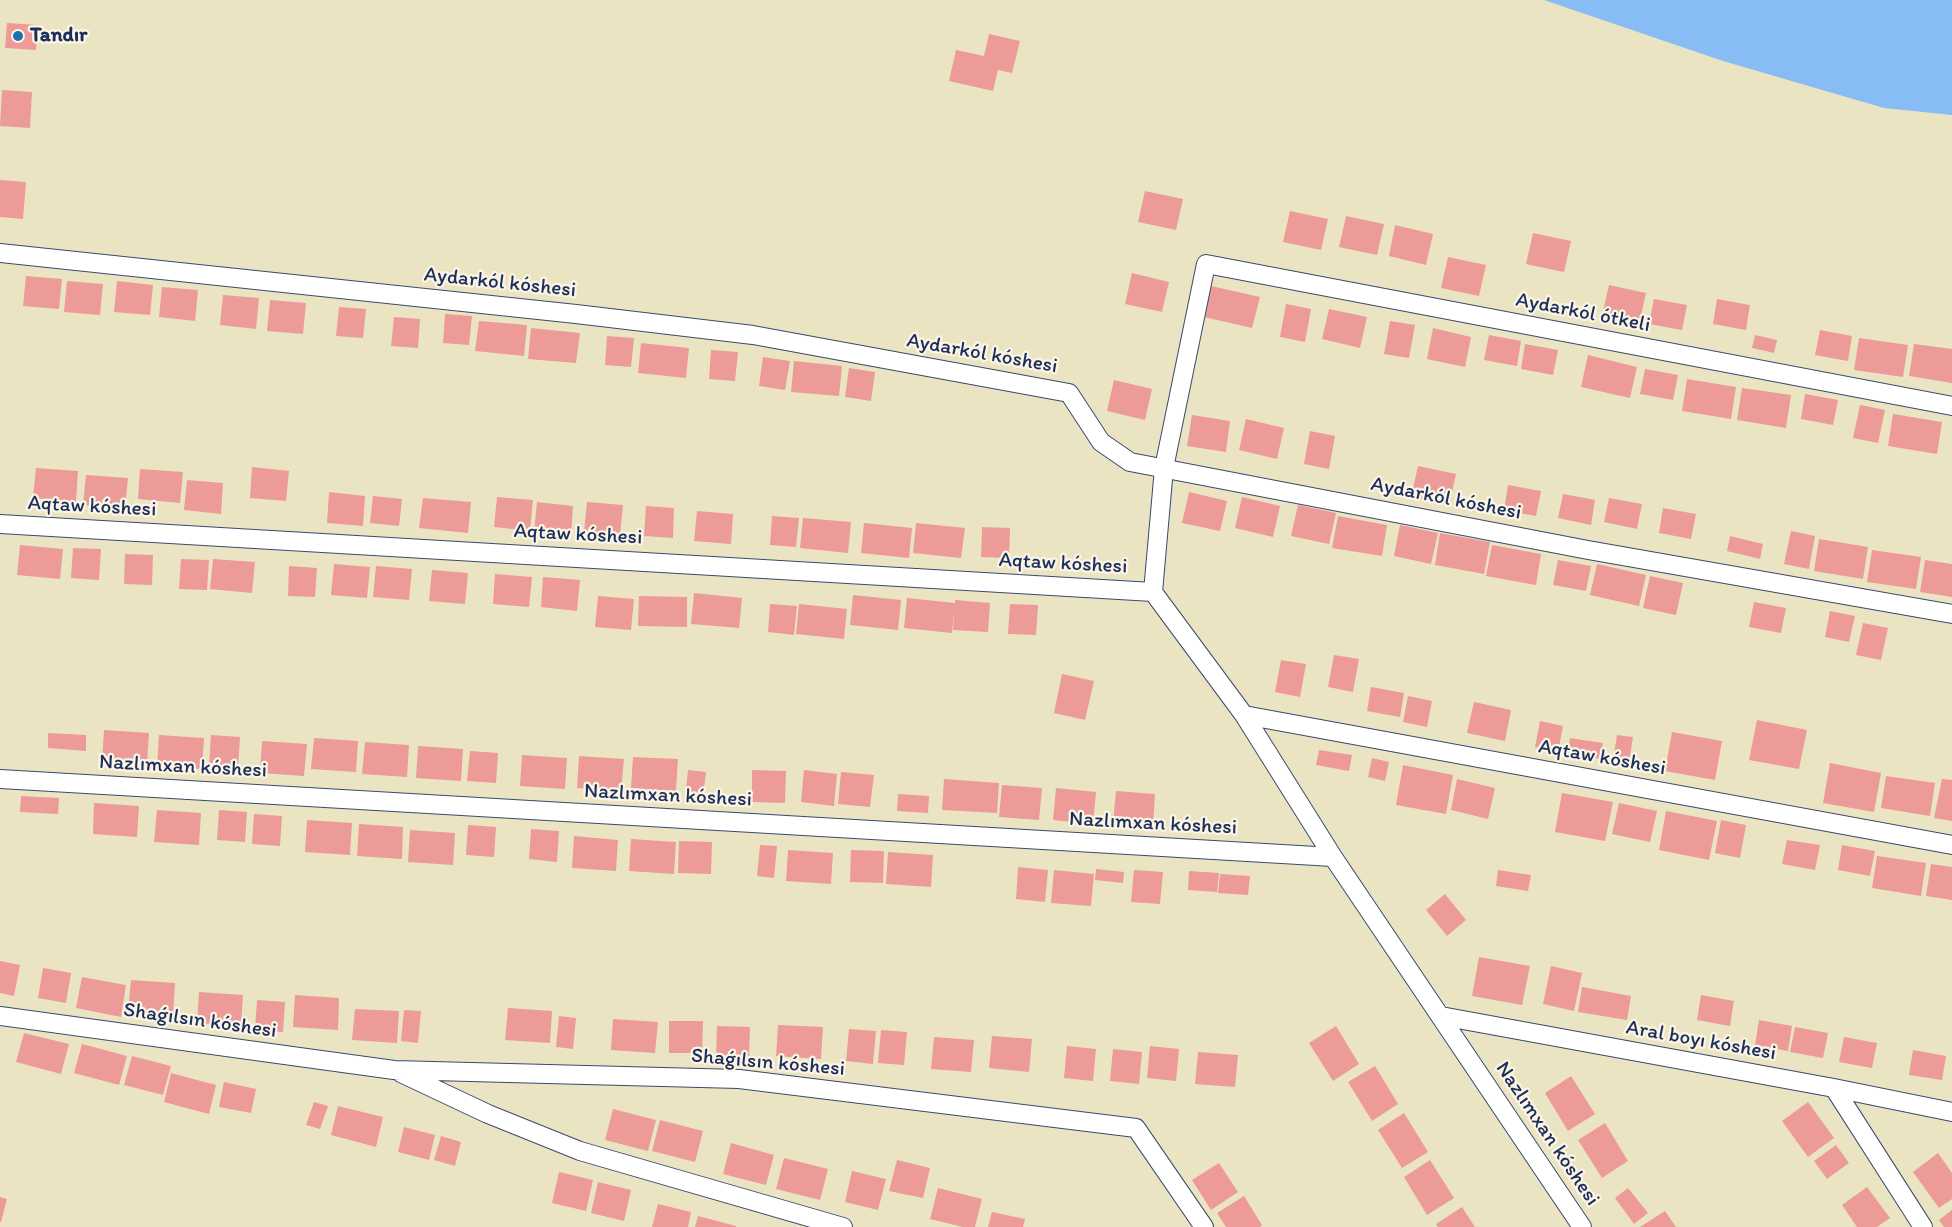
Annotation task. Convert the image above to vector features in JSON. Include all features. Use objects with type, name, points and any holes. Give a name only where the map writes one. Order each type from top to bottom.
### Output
[{"type":"street","name":"Aydarkól kóshesi","points":[[0,253],[753,335],[1069,393],[1101,442],[1130,462],[1588,550],[1952,614]]},
{"type":"street","name":"Aydarkól ótkeli","points":[[1164,468],[1206,264],[1952,406]]},
{"type":"street","points":[[1153,592],[1164,468]]},
{"type":"street","name":"Aqtaw kóshesi","points":[[0,524],[1153,592]]},
{"type":"street","name":"Nazlımxan kóshesi","points":[[1153,592],[1244,715],[1333,857],[1582,1227]]},
{"type":"street","name":"Aqtaw kóshesi","points":[[1244,715],[1952,845]]},
{"type":"street","name":"Nazlımxan kóshesi","points":[[0,779],[1333,857]]},
{"type":"street","name":"Shaǵılsın kóshesi","points":[[0,1016],[394,1070],[740,1079],[1136,1128],[1204,1227]]},
{"type":"street","name":"Aral boyı kóshesi","points":[[1440,1016],[1834,1088],[1952,1112]]},
{"type":"street","name":"Shaǵılsın kóshesi","points":[[394,1070],[488,1114],[580,1151],[843,1227]]},
{"type":"street","points":[[1834,1088],[1923,1227]]},
{"type":"water","points":[[1544,0],[1952,0],[1952,115],[1884,108],[1723,61]]},
{"type":"building","points":[[7,23],[38,25],[36,50],[5,48]]},
{"type":"building","points":[[989,34],[1020,41],[1012,73],[998,70],[993,91],[949,81],[956,50],[984,56]]},
{"type":"building","points":[[2,90],[32,92],[30,128],[0,126]]},
{"type":"building","points":[[0,180],[26,182],[23,219],[0,217]]},
{"type":"building","points":[[1145,191],[1183,199],[1176,230],[1138,222]]},
{"type":"building","points":[[1290,211],[1328,219],[1321,250],[1283,242]]},
{"type":"building","points":[[1346,216],[1384,224],[1377,255],[1339,247]]},
{"type":"building","points":[[1395,225],[1433,234],[1426,265],[1389,256]]},
{"type":"building","points":[[1533,233],[1571,241],[1564,272],[1526,264]]},
{"type":"building","points":[[1448,257],[1486,265],[1479,296],[1441,288]]},
{"type":"building","points":[[1132,273],[1169,282],[1162,312],[1125,304]]},
{"type":"building","points":[[26,276],[62,279],[59,309],[23,306]]},
{"type":"building","points":[[67,281],[103,284],[100,315],[64,312]]},
{"type":"building","points":[[117,281],[153,285],[150,315],[114,312]]},
{"type":"building","points":[[1609,285],[1646,293],[1639,324],[1602,316]]},
{"type":"building","points":[[1211,286],[1260,297],[1252,328],[1204,317]]},
{"type":"building","points":[[162,287],[198,290],[195,321],[159,317]]},
{"type":"building","points":[[223,295],[259,298],[256,329],[220,325]]},
{"type":"building","points":[[1654,299],[1687,305],[1682,330],[1649,324]]},
{"type":"building","points":[[1717,299],[1750,305],[1746,330],[1713,324]]},
{"type":"building","points":[[270,300],[306,303],[303,334],[267,331]]},
{"type":"building","points":[[1286,304],[1311,309],[1305,342],[1280,337]]},
{"type":"building","points":[[339,307],[366,309],[363,338],[336,336]]},
{"type":"building","points":[[1329,309],[1367,317],[1360,348],[1322,339]]},
{"type":"building","points":[[445,314],[472,316],[469,345],[443,343]]},
{"type":"building","points":[[394,317],[420,319],[418,348],[391,346]]},
{"type":"building","points":[[479,321],[527,325],[524,356],[475,351]]},
{"type":"building","points":[[1390,321],[1415,325],[1409,358],[1384,354]]},
{"type":"building","points":[[531,328],[580,333],[576,363],[528,359]]},
{"type":"building","points":[[1433,328],[1471,337],[1465,367],[1427,359]]},
{"type":"building","points":[[1820,330],[1852,336],[1848,361],[1815,355]]},
{"type":"building","points":[[1489,335],[1521,341],[1517,366],[1484,360]]},
{"type":"building","points":[[1755,335],[1777,340],[1774,353],[1752,348]]},
{"type":"building","points":[[607,336],[634,338],[631,367],[605,365]]},
{"type":"building","points":[[1859,338],[1908,345],[1903,377],[1854,370]]},
{"type":"building","points":[[641,343],[689,348],[686,378],[638,373]]},
{"type":"building","points":[[1525,344],[1558,350],[1553,375],[1521,369]]},
{"type":"building","points":[[1914,344],[1952,349],[1952,383],[1909,376]]},
{"type":"building","points":[[711,350],[738,352],[735,381],[709,379]]},
{"type":"building","points":[[1588,355],[1637,367],[1630,398],[1581,387]]},
{"type":"building","points":[[763,357],[790,361],[785,390],[759,386]]},
{"type":"building","points":[[794,361],[842,366],[839,396],[791,392]]},
{"type":"building","points":[[849,368],[875,372],[871,401],[845,397]]},
{"type":"building","points":[[1645,369],[1678,375],[1673,400],[1640,394]]},
{"type":"building","points":[[1687,379],[1736,387],[1731,419],[1682,411]]},
{"type":"building","points":[[1114,380],[1152,389],[1145,420],[1107,411]]},
{"type":"building","points":[[1742,388],[1791,395],[1786,428],[1737,420]]},
{"type":"building","points":[[1805,394],[1838,400],[1833,425],[1801,419]]},
{"type":"building","points":[[1860,405],[1885,410],[1878,443],[1853,438]]},
{"type":"building","points":[[1893,414],[1942,422],[1937,454],[1888,446]]},
{"type":"building","points":[[1192,415],[1230,421],[1226,452],[1187,446]]},
{"type":"building","points":[[1246,419],[1284,428],[1277,459],[1239,450]]},
{"type":"building","points":[[1310,431],[1335,436],[1329,469],[1304,464]]},
{"type":"building","points":[[1418,466],[1456,474],[1449,505],[1411,497]]},
{"type":"building","points":[[252,467],[289,471],[286,501],[250,498]]},
{"type":"building","points":[[36,468],[78,471],[76,502],[33,498]]},
{"type":"building","points":[[140,469],[183,472],[180,503],[138,499]]},
{"type":"building","points":[[86,475],[128,478],[125,509],[83,505]]},
{"type":"building","points":[[187,480],[223,483],[221,514],[184,510]]},
{"type":"building","points":[[1508,485],[1541,491],[1536,516],[1504,510]]},
{"type":"building","points":[[329,492],[365,496],[363,526],[327,523]]},
{"type":"building","points":[[1189,492],[1227,501],[1220,531],[1182,523]]},
{"type":"building","points":[[1563,494],[1595,500],[1591,525],[1558,518]]},
{"type":"building","points":[[373,496],[402,499],[399,526],[370,523]]},
{"type":"building","points":[[497,497],[533,500],[530,531],[494,527]]},
{"type":"building","points":[[1242,497],[1280,506],[1273,537],[1235,528]]},
{"type":"building","points":[[423,498],[471,502],[468,533],[419,528]]},
{"type":"building","points":[[1609,498],[1642,504],[1637,529],[1604,522]]},
{"type":"building","points":[[537,502],[573,506],[571,536],[534,533]]},
{"type":"building","points":[[587,502],[623,505],[620,536],[584,532]]},
{"type":"building","points":[[1298,505],[1336,513],[1329,544],[1291,536]]},
{"type":"building","points":[[646,506],[674,508],[673,538],[644,536]]},
{"type":"building","points":[[1663,508],[1696,514],[1691,539],[1659,533]]},
{"type":"building","points":[[697,511],[733,514],[731,544],[694,541]]},
{"type":"building","points":[[772,516],[799,518],[796,547],[770,545]]},
{"type":"building","points":[[1338,516],[1387,525],[1382,556],[1332,548]]},
{"type":"building","points":[[803,518],[851,522],[848,553],[800,548]]},
{"type":"building","points":[[864,523],[912,528],[909,558],[861,553]]},
{"type":"building","points":[[916,523],[965,528],[961,558],[913,553]]},
{"type":"building","points":[[1400,525],[1438,533],[1431,564],[1394,556]]},
{"type":"building","points":[[982,527],[1010,528],[1009,558],[981,557]]},
{"type":"building","points":[[1791,531],[1815,536],[1809,569],[1784,564]]},
{"type":"building","points":[[1440,533],[1490,542],[1484,574],[1435,565]]},
{"type":"building","points":[[1730,536],[1763,544],[1760,559],[1727,551]]},
{"type":"building","points":[[1819,539],[1868,547],[1863,579],[1814,571]]},
{"type":"building","points":[[20,545],[63,549],[60,579],[17,575]]},
{"type":"building","points":[[1492,545],[1541,554],[1536,585],[1486,576]]},
{"type":"building","points":[[73,548],[101,549],[99,580],[71,578]]},
{"type":"building","points":[[1872,550],[1921,557],[1916,589],[1867,582]]},
{"type":"building","points":[[125,554],[153,555],[152,585],[124,584]]},
{"type":"building","points":[[181,559],[209,560],[207,590],[179,589]]},
{"type":"building","points":[[213,559],[255,562],[252,593],[210,589]]},
{"type":"building","points":[[1558,560],[1591,566],[1586,591],[1553,585]]},
{"type":"building","points":[[1925,560],[1952,564],[1952,597],[1920,592]]},
{"type":"building","points":[[334,564],[370,567],[367,598],[331,595]]},
{"type":"building","points":[[1597,564],[1646,575],[1639,606],[1590,595]]},
{"type":"building","points":[[289,566],[317,568],[315,597],[288,596]]},
{"type":"building","points":[[376,566],[412,569],[409,600],[373,597]]},
{"type":"building","points":[[432,570],[468,573],[465,604],[429,601]]},
{"type":"building","points":[[495,574],[532,577],[529,607],[493,604]]},
{"type":"building","points":[[1650,576],[1683,583],[1676,615],[1643,608]]},
{"type":"building","points":[[543,577],[580,580],[577,611],[541,607]]},
{"type":"building","points":[[694,593],[742,598],[739,628],[691,624]]},
{"type":"building","points":[[853,595],[901,600],[898,630],[850,625]]},
{"type":"building","points":[[598,596],[634,599],[631,630],[595,627]]},
{"type":"building","points":[[639,596],[687,597],[687,627],[638,626]]},
{"type":"building","points":[[907,598],[955,603],[955,600],[990,603],[988,632],[953,630],[954,610],[952,633],[904,628]]},
{"type":"building","points":[[1754,602],[1786,608],[1781,633],[1749,627]]},
{"type":"building","points":[[770,604],[797,606],[794,635],[768,632]]},
{"type":"building","points":[[799,604],[847,609],[844,639],[796,634]]},
{"type":"building","points":[[1010,604],[1038,605],[1036,635],[1008,634]]},
{"type":"building","points":[[1830,611],[1855,616],[1849,642],[1825,637]]},
{"type":"building","points":[[1863,623],[1888,628],[1881,660],[1856,655]]},
{"type":"building","points":[[1334,655],[1359,659],[1353,692],[1328,687]]},
{"type":"building","points":[[1281,660],[1306,664],[1300,697],[1275,692]]},
{"type":"building","points":[[1062,674],[1094,681],[1085,720],[1054,713]]},
{"type":"building","points":[[1371,687],[1404,693],[1400,717],[1367,711]]},
{"type":"building","points":[[1408,696],[1432,701],[1427,727],[1403,722]]},
{"type":"building","points":[[1474,702],[1511,710],[1505,741],[1467,733]]},
{"type":"building","points":[[1757,720],[1807,730],[1799,769],[1749,760]]},
{"type":"building","points":[[1540,721],[1563,726],[1558,752],[1535,747]]},
{"type":"building","points":[[104,730],[149,733],[147,765],[102,762]]},
{"type":"building","points":[[1672,732],[1722,741],[1715,780],[1665,771]]},
{"type":"building","points":[[48,733],[86,735],[86,751],[48,748]]},
{"type":"building","points":[[159,735],[204,738],[202,769],[157,766]]},
{"type":"building","points":[[211,735],[240,737],[238,768],[209,766]]},
{"type":"building","points":[[1617,735],[1633,737],[1629,763],[1613,761]]},
{"type":"building","points":[[314,738],[358,741],[356,772],[311,769]]},
{"type":"building","points":[[1570,738],[1603,743],[1600,759],[1568,753]]},
{"type":"building","points":[[262,741],[307,744],[304,776],[260,773]]},
{"type":"building","points":[[365,742],[409,745],[407,777],[362,774]]},
{"type":"building","points":[[418,746],[463,749],[461,781],[416,778]]},
{"type":"building","points":[[1319,750],[1352,755],[1349,771],[1316,765]]},
{"type":"building","points":[[470,751],[498,753],[496,783],[467,781]]},
{"type":"building","points":[[522,755],[567,758],[565,789],[520,786]]},
{"type":"building","points":[[579,756],[624,759],[621,791],[577,788]]},
{"type":"building","points":[[633,757],[678,759],[676,791],[631,788]]},
{"type":"building","points":[[1372,758],[1389,762],[1385,781],[1368,777]]},
{"type":"building","points":[[1830,763],[1881,773],[1874,812],[1823,803]]},
{"type":"building","points":[[1403,765],[1453,775],[1446,814],[1396,805]]},
{"type":"building","points":[[688,770],[706,772],[702,803],[685,801]]},
{"type":"building","points":[[752,770],[786,771],[785,803],[752,802]]},
{"type":"building","points":[[804,770],[837,774],[834,806],[801,802]]},
{"type":"building","points":[[841,772],[874,775],[870,807],[838,804]]},
{"type":"building","points":[[1886,776],[1935,783],[1930,816],[1881,808]]},
{"type":"building","points":[[944,779],[999,783],[997,813],[942,810]]},
{"type":"building","points":[[1457,779],[1495,788],[1488,819],[1451,810]]},
{"type":"building","points":[[1942,779],[1952,780],[1952,821],[1934,818]]},
{"type":"building","points":[[1002,785],[1042,788],[1039,820],[999,817]]},
{"type":"building","points":[[1056,788],[1096,792],[1093,824],[1053,820]]},
{"type":"building","points":[[1116,791],[1155,794],[1153,826],[1113,823]]},
{"type":"building","points":[[1562,793],[1613,802],[1605,841],[1555,832]]},
{"type":"building","points":[[898,794],[929,796],[928,813],[897,811]]},
{"type":"building","points":[[21,796],[59,798],[58,814],[20,812]]},
{"type":"building","points":[[94,803],[139,806],[137,837],[93,834]]},
{"type":"building","points":[[1619,803],[1657,811],[1650,842],[1612,834]]},
{"type":"building","points":[[157,810],[201,813],[199,845],[154,842]]},
{"type":"building","points":[[219,810],[247,812],[245,842],[217,840]]},
{"type":"building","points":[[1666,811],[1717,821],[1709,860],[1659,850]]},
{"type":"building","points":[[254,814],[282,816],[280,846],[252,844]]},
{"type":"building","points":[[307,820],[352,823],[350,855],[305,852]]},
{"type":"building","points":[[1721,820],[1746,825],[1740,858],[1715,853]]},
{"type":"building","points":[[359,824],[403,827],[402,859],[357,856]]},
{"type":"building","points":[[468,825],[496,827],[494,857],[466,855]]},
{"type":"building","points":[[531,829],[559,831],[557,862],[529,859]]},
{"type":"building","points":[[410,830],[455,833],[453,865],[408,862]]},
{"type":"building","points":[[574,836],[618,840],[616,871],[572,868]]},
{"type":"building","points":[[631,839],[676,842],[674,874],[629,871]]},
{"type":"building","points":[[1787,840],[1820,845],[1815,870],[1782,864]]},
{"type":"building","points":[[679,841],[712,842],[711,874],[678,873]]},
{"type":"building","points":[[760,845],[777,846],[774,878],[757,876]]},
{"type":"building","points":[[1842,845],[1875,851],[1870,876],[1838,870]]},
{"type":"building","points":[[788,850],[833,853],[831,884],[786,881]]},
{"type":"building","points":[[851,850],[884,851],[883,883],[850,882]]},
{"type":"building","points":[[888,852],[933,855],[931,887],[886,884]]},
{"type":"building","points":[[1877,856],[1926,863],[1921,896],[1872,888]]},
{"type":"building","points":[[1931,864],[1952,867],[1952,900],[1926,896]]},
{"type":"building","points":[[1018,867],[1048,870],[1045,902],[1016,899]]},
{"type":"building","points":[[1096,869],[1124,872],[1123,883],[1095,880]]},
{"type":"building","points":[[1054,870],[1094,874],[1091,906],[1051,903]]},
{"type":"building","points":[[1134,870],[1163,872],[1160,904],[1131,902]]},
{"type":"building","points":[[1498,870],[1531,875],[1528,891],[1496,886]]},
{"type":"building","points":[[1189,871],[1219,873],[1217,892],[1188,890]]},
{"type":"building","points":[[1220,874],[1250,876],[1248,895],[1218,893]]},
{"type":"building","points":[[1445,894],[1466,920],[1447,936],[1426,910]]},
{"type":"building","points":[[1479,957],[1530,966],[1522,1005],[1472,996]]},
{"type":"building","points":[[0,961],[20,965],[14,996],[0,993]]},
{"type":"building","points":[[1551,966],[1582,973],[1574,1011],[1543,1004]]},
{"type":"building","points":[[43,968],[71,973],[66,1003],[38,998]]},
{"type":"building","points":[[82,977],[126,985],[121,1017],[76,1008]]},
{"type":"building","points":[[131,980],[175,983],[173,1015],[128,1012]]},
{"type":"building","points":[[1582,987],[1631,996],[1627,1020],[1578,1012]]},
{"type":"building","points":[[199,992],[243,995],[241,1026],[197,1023]]},
{"type":"building","points":[[295,995],[339,998],[338,1030],[293,1027]]},
{"type":"building","points":[[1701,995],[1734,1001],[1730,1026],[1697,1020]]},
{"type":"building","points":[[257,1000],[285,1002],[283,1032],[255,1030]]},
{"type":"building","points":[[508,1008],[552,1011],[550,1043],[505,1040]]},
{"type":"building","points":[[355,1009],[399,1011],[397,1043],[352,1040]]},
{"type":"building","points":[[404,1010],[421,1011],[418,1043],[401,1041]]},
{"type":"building","points":[[559,1016],[576,1018],[573,1049],[556,1047]]},
{"type":"building","points":[[613,1019],[658,1022],[655,1053],[611,1050]]},
{"type":"building","points":[[1759,1020],[1792,1026],[1788,1051],[1755,1045]]},
{"type":"building","points":[[669,1021],[703,1021],[702,1053],[669,1053]]},
{"type":"building","points":[[778,1025],[823,1027],[821,1059],[776,1056]]},
{"type":"building","points":[[717,1026],[750,1027],[749,1059],[716,1059]]},
{"type":"building","points":[[1336,1026],[1359,1064],[1333,1081],[1309,1043]]},
{"type":"building","points":[[1795,1027],[1828,1033],[1823,1058],[1790,1052]]},
{"type":"building","points":[[849,1029],[876,1031],[873,1064],[846,1061]]},
{"type":"building","points":[[881,1030],[907,1032],[904,1065],[878,1063]]},
{"type":"building","points":[[24,1033],[69,1044],[61,1074],[16,1062]]},
{"type":"building","points":[[992,1036],[1032,1039],[1029,1072],[989,1068]]},
{"type":"building","points":[[934,1037],[974,1040],[971,1072],[931,1069]]},
{"type":"building","points":[[1844,1037],[1877,1043],[1872,1068],[1839,1062]]},
{"type":"building","points":[[82,1044],[127,1056],[119,1085],[74,1073]]},
{"type":"building","points":[[1067,1046],[1096,1049],[1093,1081],[1064,1078]]},
{"type":"building","points":[[1150,1046],[1179,1049],[1176,1081],[1147,1078]]},
{"type":"building","points":[[1113,1049],[1142,1052],[1139,1084],[1110,1081]]},
{"type":"building","points":[[1913,1050],[1946,1056],[1942,1080],[1909,1075]]},
{"type":"building","points":[[1198,1052],[1238,1055],[1235,1087],[1195,1084]]},
{"type":"building","points":[[132,1056],[171,1066],[163,1095],[124,1085]]},
{"type":"building","points":[[1375,1066],[1398,1104],[1372,1121],[1348,1082]]},
{"type":"building","points":[[171,1073],[216,1085],[209,1114],[164,1102]]},
{"type":"building","points":[[1571,1076],[1595,1114],[1568,1131],[1545,1093]]},
{"type":"building","points":[[224,1082],[256,1089],[251,1113],[219,1107]]},
{"type":"building","points":[[314,1102],[328,1106],[320,1129],[306,1125]]},
{"type":"building","points":[[1808,1102],[1834,1138],[1808,1157],[1782,1121]]},
{"type":"building","points":[[338,1106],[383,1117],[376,1147],[331,1135]]},
{"type":"building","points":[[613,1109],[656,1120],[648,1151],[605,1140]]},
{"type":"building","points":[[1404,1113],[1428,1152],[1402,1168],[1378,1130]]},
{"type":"building","points":[[660,1120],[703,1131],[695,1162],[652,1151]]},
{"type":"building","points":[[1605,1123],[1628,1161],[1602,1178],[1578,1140]]},
{"type":"building","points":[[404,1127],[435,1135],[429,1160],[398,1152]]},
{"type":"building","points":[[441,1136],[461,1142],[455,1166],[434,1160]]},
{"type":"building","points":[[731,1143],[774,1155],[766,1185],[723,1174]]},
{"type":"building","points":[[1836,1145],[1849,1163],[1827,1179],[1814,1161]]},
{"type":"building","points":[[1938,1153],[1952,1173],[1952,1199],[1939,1208],[1913,1172]]},
{"type":"building","points":[[784,1158],[828,1169],[820,1200],[776,1189]]},
{"type":"building","points":[[897,1160],[930,1168],[923,1198],[889,1191]]},
{"type":"building","points":[[1430,1160],[1454,1198],[1427,1215],[1404,1177]]},
{"type":"building","points":[[1219,1163],[1238,1192],[1211,1210],[1192,1180]]},
{"type":"building","points":[[852,1171],[886,1179],[878,1210],[845,1202]]},
{"type":"building","points":[[559,1172],[593,1180],[586,1211],[552,1203]]},
{"type":"building","points":[[598,1182],[631,1190],[624,1221],[591,1213]]},
{"type":"building","points":[[1867,1187],[1890,1218],[1877,1227],[1857,1227],[1842,1205]]},
{"type":"building","points":[[938,1188],[982,1199],[975,1227],[963,1227],[930,1219]]},
{"type":"building","points":[[1628,1188],[1648,1213],[1634,1224],[1615,1198]]},
{"type":"building","points":[[1244,1196],[1262,1225],[1260,1227],[1226,1227],[1217,1213]]},
{"type":"building","points":[[0,1197],[7,1199],[1,1222],[0,1222]]},
{"type":"building","points":[[658,1204],[691,1212],[688,1227],[652,1227]]},
{"type":"building","points":[[1462,1207],[1475,1227],[1438,1227],[1436,1224]]},
{"type":"building","points":[[1952,1210],[1952,1227],[1944,1227],[1939,1220]]},
{"type":"building","points":[[1665,1211],[1676,1227],[1640,1227]]},
{"type":"building","points":[[992,1212],[1025,1219],[1023,1227],[988,1227]]},
{"type":"building","points":[[698,1216],[736,1226],[736,1227],[695,1227]]},
{"type":"place","name":"Tandır","points":[[18,36]]}]
